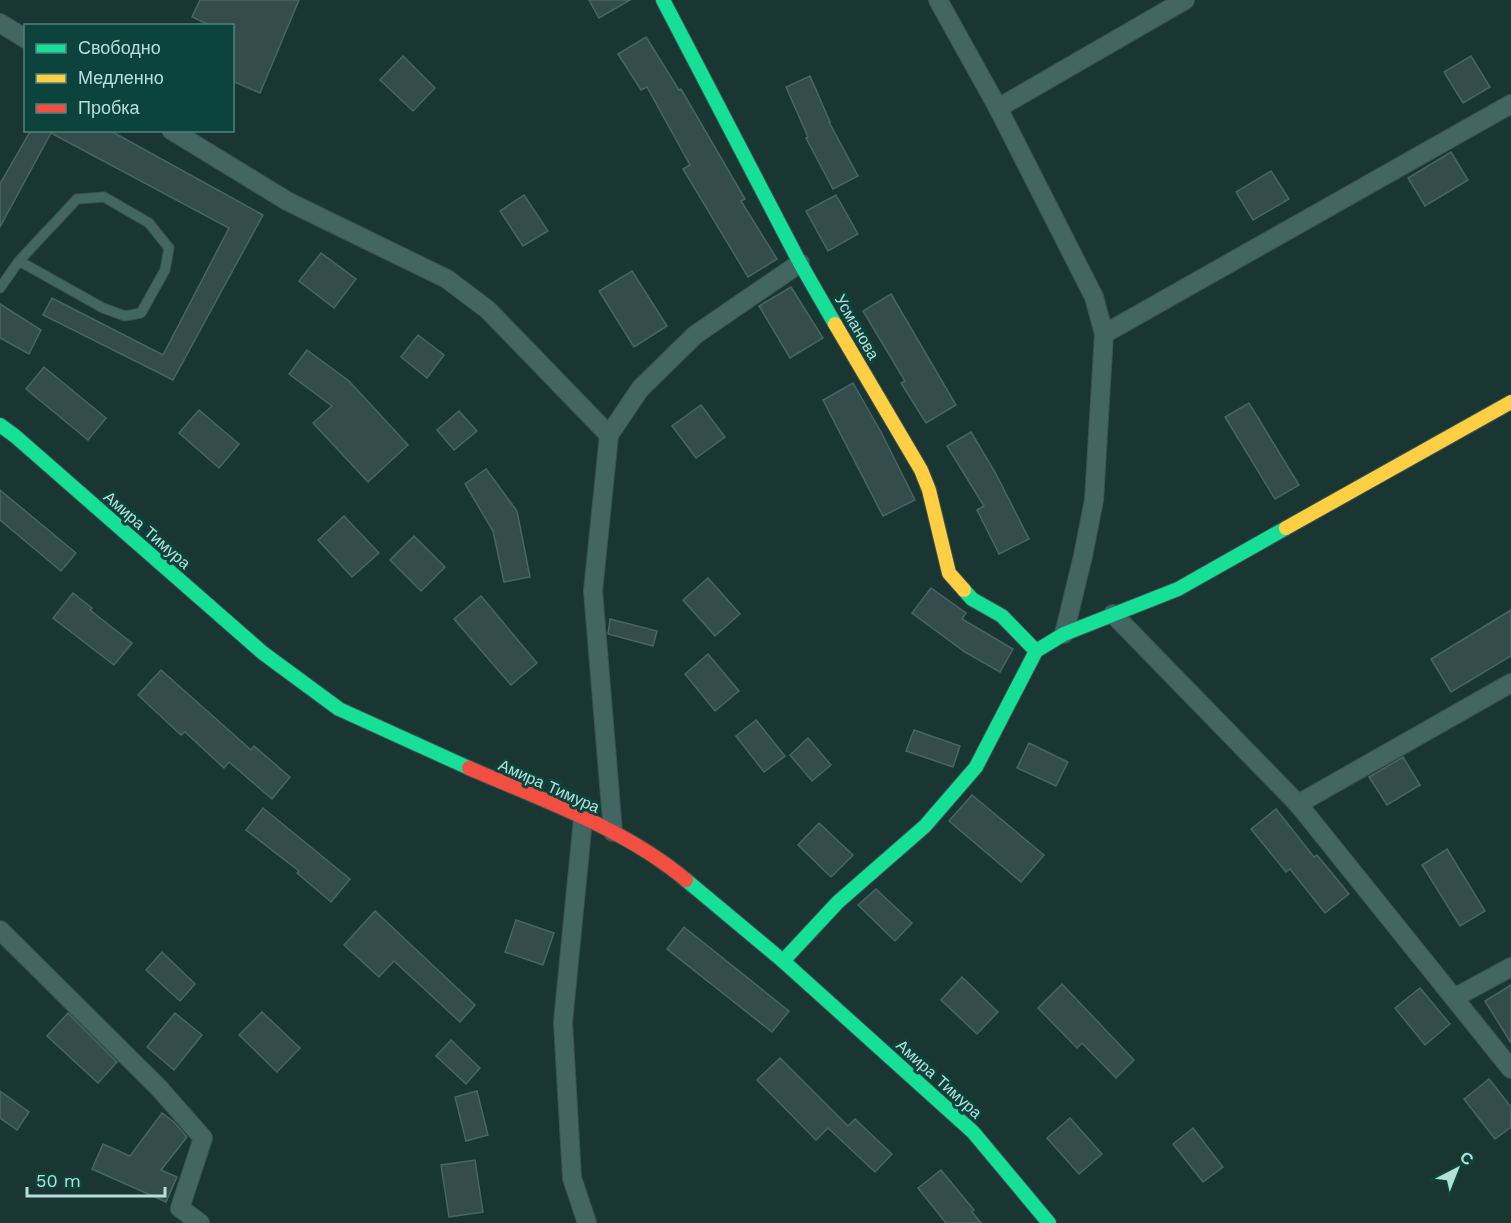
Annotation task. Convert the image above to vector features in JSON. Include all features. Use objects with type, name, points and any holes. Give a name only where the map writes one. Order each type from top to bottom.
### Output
[{"type":"street","name":"Усманова","points":[[663,0],[800,263],[921,470],[929,490],[949,573],[972,599],[1002,616],[1036,651]]},
{"type":"street","points":[[938,0],[998,108],[1094,297],[1104,334],[1094,500],[1064,634]]},
{"type":"street","points":[[998,108],[1185,0]]},
{"type":"street","points":[[0,23],[24,38]]},
{"type":"street","points":[[1104,334],[1511,104]]},
{"type":"street","points":[[174,132],[286,201],[447,279],[488,310],[609,435]]},
{"type":"street","points":[[613,832],[593,591],[609,435],[640,389],[695,335],[800,263]]},
{"type":"street","points":[[783,961],[837,902],[925,826],[976,767],[1036,651],[1064,634],[1178,589],[1511,402]]},
{"type":"street","name":"Амира Тимура","points":[[0,425],[263,653],[339,709],[613,832],[644,849],[673,869],[783,961],[973,1132],[1048,1223]]},
{"type":"street","points":[[1113,614],[1298,804],[1511,1069]]},
{"type":"street","points":[[1298,804],[1511,683]]},
{"type":"street","points":[[583,819],[563,1022],[572,1178],[587,1223]]},
{"type":"street","points":[[0,930],[159,1088],[204,1137],[180,1208],[200,1223]]},
{"type":"street","points":[[1454,998],[1511,967]]},
{"type":"lane","points":[[0,288],[19,261],[77,199],[104,197],[149,223],[169,248],[165,270],[141,313],[124,316],[103,308],[19,261]]},
{"type":"building","points":[[200,0],[299,0],[260,93],[234,82],[234,24],[207,24],[192,17]]},
{"type":"building","points":[[589,0],[630,0],[599,18]]},
{"type":"building","points":[[646,37],[679,90],[681,89],[745,199],[741,201],[777,259],[748,277],[683,169],[690,165],[647,87],[641,90],[618,54]]},
{"type":"building","points":[[403,56],[435,88],[413,111],[380,80]]},
{"type":"building","points":[[1471,56],[1490,87],[1463,103],[1444,72]]},
{"type":"building","points":[[810,76],[829,122],[858,176],[833,189],[806,138],[808,137],[786,87]]},
{"type":"building","points":[[30,132],[113,132],[263,215],[173,380],[43,315],[52,298],[163,355],[229,228],[51,133],[0,227],[0,184]]},
{"type":"building","points":[[1451,152],[1468,180],[1425,206],[1408,178]]},
{"type":"building","points":[[1271,171],[1289,199],[1253,220],[1236,192]]},
{"type":"building","points":[[524,195],[548,231],[523,246],[500,211]]},
{"type":"building","points":[[836,195],[858,234],[828,251],[806,211]]},
{"type":"building","points":[[321,253],[356,279],[334,308],[299,281]]},
{"type":"building","points":[[632,271],[667,326],[634,347],[599,291]]},
{"type":"building","points":[[791,287],[823,338],[790,358],[759,306]]},
{"type":"building","points":[[891,294],[956,405],[926,423],[901,383],[905,381],[863,311]]},
{"type":"building","points":[[0,304],[41,330],[29,354],[0,338]]},
{"type":"building","points":[[418,335],[444,355],[427,378],[401,357]]},
{"type":"building","points":[[307,350],[349,381],[408,445],[368,482],[313,423],[332,406],[289,374]]},
{"type":"building","points":[[44,367],[106,418],[88,440],[26,389]]},
{"type":"building","points":[[853,383],[915,500],[883,516],[823,400]]},
{"type":"building","points":[[1249,403],[1299,485],[1275,499],[1225,417]]},
{"type":"building","points":[[701,405],[725,437],[696,458],[672,426]]},
{"type":"building","points":[[199,410],[239,444],[219,468],[179,433]]},
{"type":"building","points":[[459,411],[477,431],[454,450],[437,430]]},
{"type":"building","points":[[971,432],[995,472],[1029,539],[999,554],[977,510],[984,506],[947,446]]},
{"type":"building","points":[[486,469],[517,511],[530,577],[504,582],[493,531],[465,484]]},
{"type":"building","points":[[0,490],[76,553],[61,571],[0,520]]},
{"type":"building","points":[[344,516],[379,553],[352,577],[318,540]]},
{"type":"building","points":[[414,536],[445,567],[421,591],[390,560]]},
{"type":"building","points":[[708,578],[740,614],[715,636],[683,600]]},
{"type":"building","points":[[931,588],[966,613],[962,619],[1013,649],[1000,672],[965,652],[912,613]]},
{"type":"building","points":[[73,593],[92,608],[90,610],[132,643],[114,665],[53,618]]},
{"type":"building","points":[[481,596],[537,663],[511,685],[454,619]]},
{"type":"building","points":[[1511,610],[1511,656],[1451,692],[1431,659]]},
{"type":"building","points":[[610,619],[657,631],[653,646],[608,634]]},
{"type":"building","points":[[708,654],[739,691],[715,711],[685,674]]},
{"type":"building","points":[[161,670],[251,750],[254,746],[290,777],[272,799],[229,762],[224,768],[185,732],[181,735],[138,695]]},
{"type":"building","points":[[756,720],[785,756],[764,772],[736,736]]},
{"type":"building","points":[[914,730],[960,746],[953,767],[906,751]]},
{"type":"building","points":[[808,738],[831,765],[812,781],[790,755]]},
{"type":"building","points":[[1029,743],[1068,762],[1056,786],[1017,768]]},
{"type":"building","points":[[1403,757],[1420,785],[1387,805],[1369,777]]},
{"type":"building","points":[[972,795],[1044,855],[1021,882],[949,821]]},
{"type":"building","points":[[263,808],[350,879],[331,902],[297,873],[299,871],[246,830]]},
{"type":"building","points":[[1276,809],[1314,857],[1317,855],[1349,894],[1325,913],[1290,869],[1286,872],[1251,829]]},
{"type":"building","points":[[819,823],[853,855],[831,877],[798,845]]},
{"type":"building","points":[[1447,849],[1485,911],[1460,926],[1422,865]]},
{"type":"building","points":[[876,889],[912,923],[895,941],[858,905]]},
{"type":"building","points":[[375,911],[475,1005],[460,1022],[394,961],[379,977],[344,945]]},
{"type":"building","points":[[516,920],[554,933],[543,965],[505,952]]},
{"type":"building","points":[[684,927],[789,1011],[772,1032],[667,949]]},
{"type":"building","points":[[162,952],[195,984],[180,1001],[146,970]]},
{"type":"building","points":[[962,977],[998,1012],[977,1034],[941,1000]]},
{"type":"building","points":[[1062,984],[1134,1060],[1116,1078],[1082,1043],[1077,1048],[1038,1008]]},
{"type":"building","points":[[1511,985],[1511,1043],[1485,1001]]},
{"type":"building","points":[[1420,988],[1450,1024],[1425,1045],[1395,1008]]},
{"type":"building","points":[[262,1012],[300,1048],[277,1072],[239,1035]]},
{"type":"building","points":[[68,1013],[117,1062],[98,1083],[47,1036]]},
{"type":"building","points":[[175,1013],[202,1035],[174,1070],[147,1047]]},
{"type":"building","points":[[451,1040],[480,1068],[466,1084],[436,1056]]},
{"type":"building","points":[[780,1058],[848,1126],[855,1119],[892,1154],[875,1172],[828,1128],[816,1140],[757,1080]]},
{"type":"building","points":[[1489,1079],[1511,1107],[1511,1127],[1495,1139],[1464,1099]]},
{"type":"building","points":[[0,1091],[29,1112],[17,1130],[0,1118]]},
{"type":"building","points":[[477,1091],[488,1135],[466,1141],[455,1097]]},
{"type":"building","points":[[162,1113],[174,1122],[187,1137],[161,1170],[177,1177],[166,1202],[92,1169],[103,1144],[130,1156]]},
{"type":"building","points":[[1070,1118],[1102,1154],[1079,1174],[1047,1138]]},
{"type":"building","points":[[1193,1128],[1223,1167],[1203,1182],[1173,1144]]},
{"type":"building","points":[[475,1160],[483,1212],[449,1217],[441,1165]]},
{"type":"building","points":[[941,1170],[974,1210],[972,1212],[981,1223],[946,1223],[918,1188]]},
{"type":"traffic: fast","points":[[663,0],[800,263],[835,324]]},
{"type":"traffic: fast","points":[[0,425],[263,653],[339,709],[469,768]]},
{"type":"traffic: fast","points":[[783,961],[838,902],[925,826],[976,767],[1036,651],[1064,634],[1178,589],[1286,528]]},
{"type":"traffic: fast","points":[[964,590],[972,599],[1002,616],[1036,651]]},
{"type":"traffic: fast","points":[[686,880],[783,961],[973,1132],[1049,1223]]},
{"type":"traffic: slow","points":[[835,324],[921,470],[929,490],[949,573],[964,590]]},
{"type":"traffic: slow","points":[[1286,528],[1511,402]]},
{"type":"traffic: jam","points":[[469,768],[582,816],[636,845],[686,880]]}]
